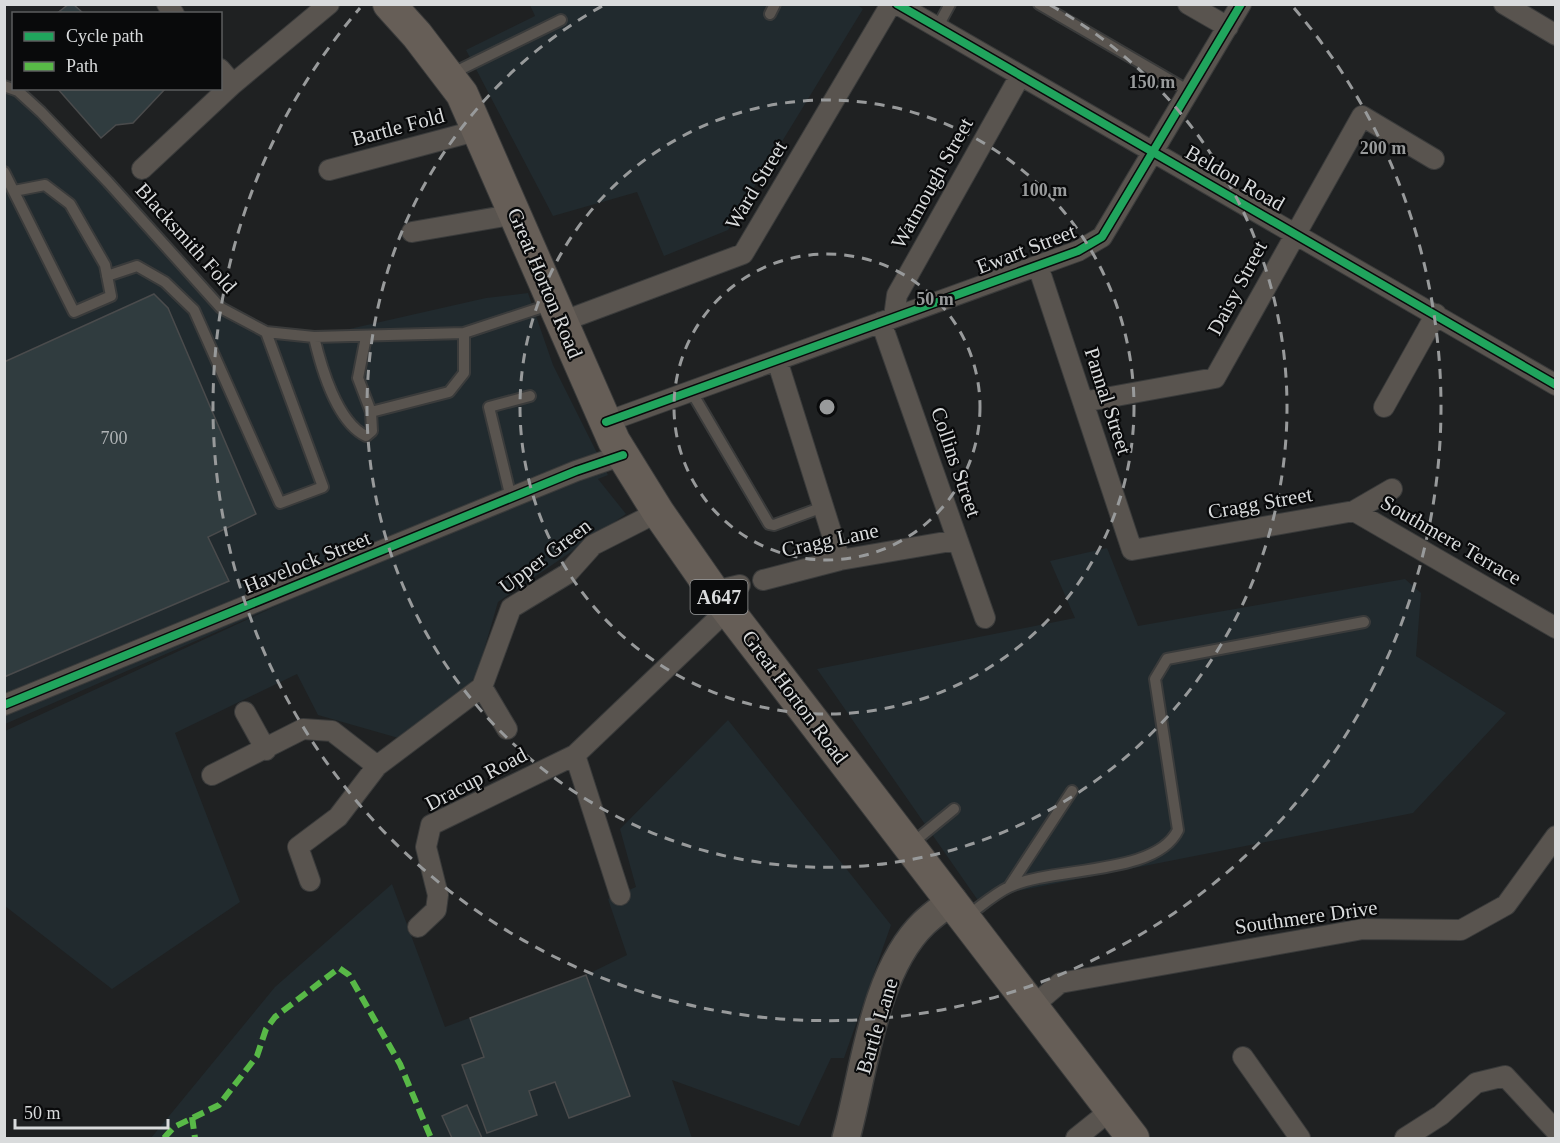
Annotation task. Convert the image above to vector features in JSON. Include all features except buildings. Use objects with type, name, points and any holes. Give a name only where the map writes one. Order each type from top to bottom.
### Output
[{"type":"main road","name":"Great Horton Road","points":[[389,4],[417,35],[462,94],[606,422],[623,456],[658,512],[727,595],[910,845],[1133,1138]]},
{"type":"street","points":[[142,169],[233,84],[329,4]]},
{"type":"street","name":"Ward Street","points":[[557,313],[743,254],[891,4]]},
{"type":"street","name":"Beldon Road","points":[[897,4],[1556,385]]},
{"type":"street","points":[[1188,4],[1228,27]]},
{"type":"street","name":"Ewart Street","points":[[606,422],[1038,266],[1078,251],[1102,237],[1241,4]]},
{"type":"street","points":[[1504,4],[1556,35]]},
{"type":"street","points":[[222,71],[233,84]]},
{"type":"street","name":"Watmough Street","points":[[888,320],[897,295],[1020,76]]},
{"type":"street","name":"Daisy Street","points":[[1083,402],[1215,378],[1294,233],[1362,116],[1434,159]]},
{"type":"street","name":"Bartle Fold","points":[[329,170],[479,130]]},
{"type":"street","points":[[412,232],[516,214]]},
{"type":"street","name":"Pannal Street","points":[[1038,266],[1132,550]]},
{"type":"street","points":[[1384,407],[1436,314]]},
{"type":"street","name":"Collins Street","points":[[888,320],[957,540],[985,618]]},
{"type":"street","points":[[777,360],[840,560]]},
{"type":"street","name":"Havelock Street","points":[[4,705],[511,498],[623,456]]},
{"type":"street","name":"Cragg Street","points":[[1132,550],[1354,511],[1392,489]]},
{"type":"street","name":"Southmere Terrace","points":[[1354,511],[1556,628]]},
{"type":"street","name":"Upper Green","points":[[482,687],[511,608],[567,574],[593,545],[658,512]]},
{"type":"street","name":"Cragg Lane","points":[[763,580],[840,560],[957,540]]},
{"type":"street","name":"Dracup Road","points":[[418,927],[436,910],[438,895],[426,847],[431,825],[576,755],[727,595]]},
{"type":"street","points":[[310,881],[298,847],[338,817],[377,766],[482,687],[507,729]]},
{"type":"street","points":[[245,712],[266,750]]},
{"type":"street","points":[[212,775],[266,750],[303,729],[332,731],[377,766]]},
{"type":"street","points":[[576,755],[620,895]]},
{"type":"street","name":"Southmere Drive","points":[[1033,1006],[1060,983],[1328,935],[1363,929],[1461,930],[1506,905],[1556,836]]},
{"type":"street","name":"Bartle Lane","points":[[846,1138],[875,1016],[899,956],[923,923],[959,908]]},
{"type":"street","points":[[1243,1057],[1300,1138]]},
{"type":"street","points":[[1405,1138],[1441,1115],[1476,1083],[1505,1076],[1556,1131]]},
{"type":"street","points":[[1076,1138],[1111,1110]]},
{"type":"lane","points":[[937,27],[950,4]]},
{"type":"lane","points":[[1039,4],[1189,91]]},
{"type":"lane","points":[[448,75],[561,20]]},
{"type":"lane","name":"Blacksmith Fold","points":[[15,90],[32,103],[108,182],[221,308],[266,332],[314,338],[464,333],[557,313]]},
{"type":"lane","points":[[4,172],[74,312],[111,296],[105,265],[70,204],[45,185],[14,191]]},
{"type":"lane","points":[[107,276],[137,266],[165,282],[194,309],[280,503],[323,487],[266,332]]},
{"type":"lane","points":[[371,412],[449,392],[464,373],[464,333]]},
{"type":"lane","points":[[314,338],[321,367],[355,430],[366,436],[372,431],[371,412],[358,378],[366,337]]},
{"type":"lane","points":[[691,391],[769,524],[774,525],[823,507]]},
{"type":"lane","points":[[511,498],[489,407],[530,396]]},
{"type":"lane","points":[[959,908],[1009,887],[1147,857],[1173,842],[1178,830],[1155,680],[1167,659],[1364,622]]},
{"type":"lane","points":[[1009,887],[1072,791]]},
{"type":"lane","points":[[910,845],[954,809]]},
{"type":"shaded area","points":[[856,4],[863,9],[728,230],[664,256],[637,192],[553,216],[466,50],[535,16],[530,5]]},
{"type":"shaded area","points":[[4,86],[32,103],[221,308],[266,332],[314,337],[486,298],[528,293],[553,365],[608,475],[598,479],[626,514],[498,602],[477,674],[423,745],[318,715],[297,674],[175,733],[240,902],[112,989],[5,906],[5,731],[283,603],[5,724]]},
{"type":"shaded area","points":[[1107,548],[1138,626],[1405,579],[1421,593],[1416,656],[1506,713],[1413,813],[977,899],[817,669],[1075,618],[1050,561]]},
{"type":"shaded area","points":[[728,720],[891,925],[844,1058],[831,1058],[799,1126],[672,1080],[692,1138],[151,1138],[275,987],[392,884],[445,1027],[586,975],[627,955],[608,899],[636,887],[620,829]]},
{"type":"marked path","points":[[164,1138],[174,1127],[219,1105],[257,1056],[266,1029],[275,1017],[339,968],[349,975],[400,1064],[431,1138]]},
{"type":"marked path","points":[[192,1117],[195,1138]]},
{"type":"cycle path","points":[[897,4],[1556,385]]},
{"type":"cycle path","points":[[606,422],[1078,251],[1102,237],[1241,4]]},
{"type":"cycle path","points":[[4,705],[576,471],[623,455]]}]
